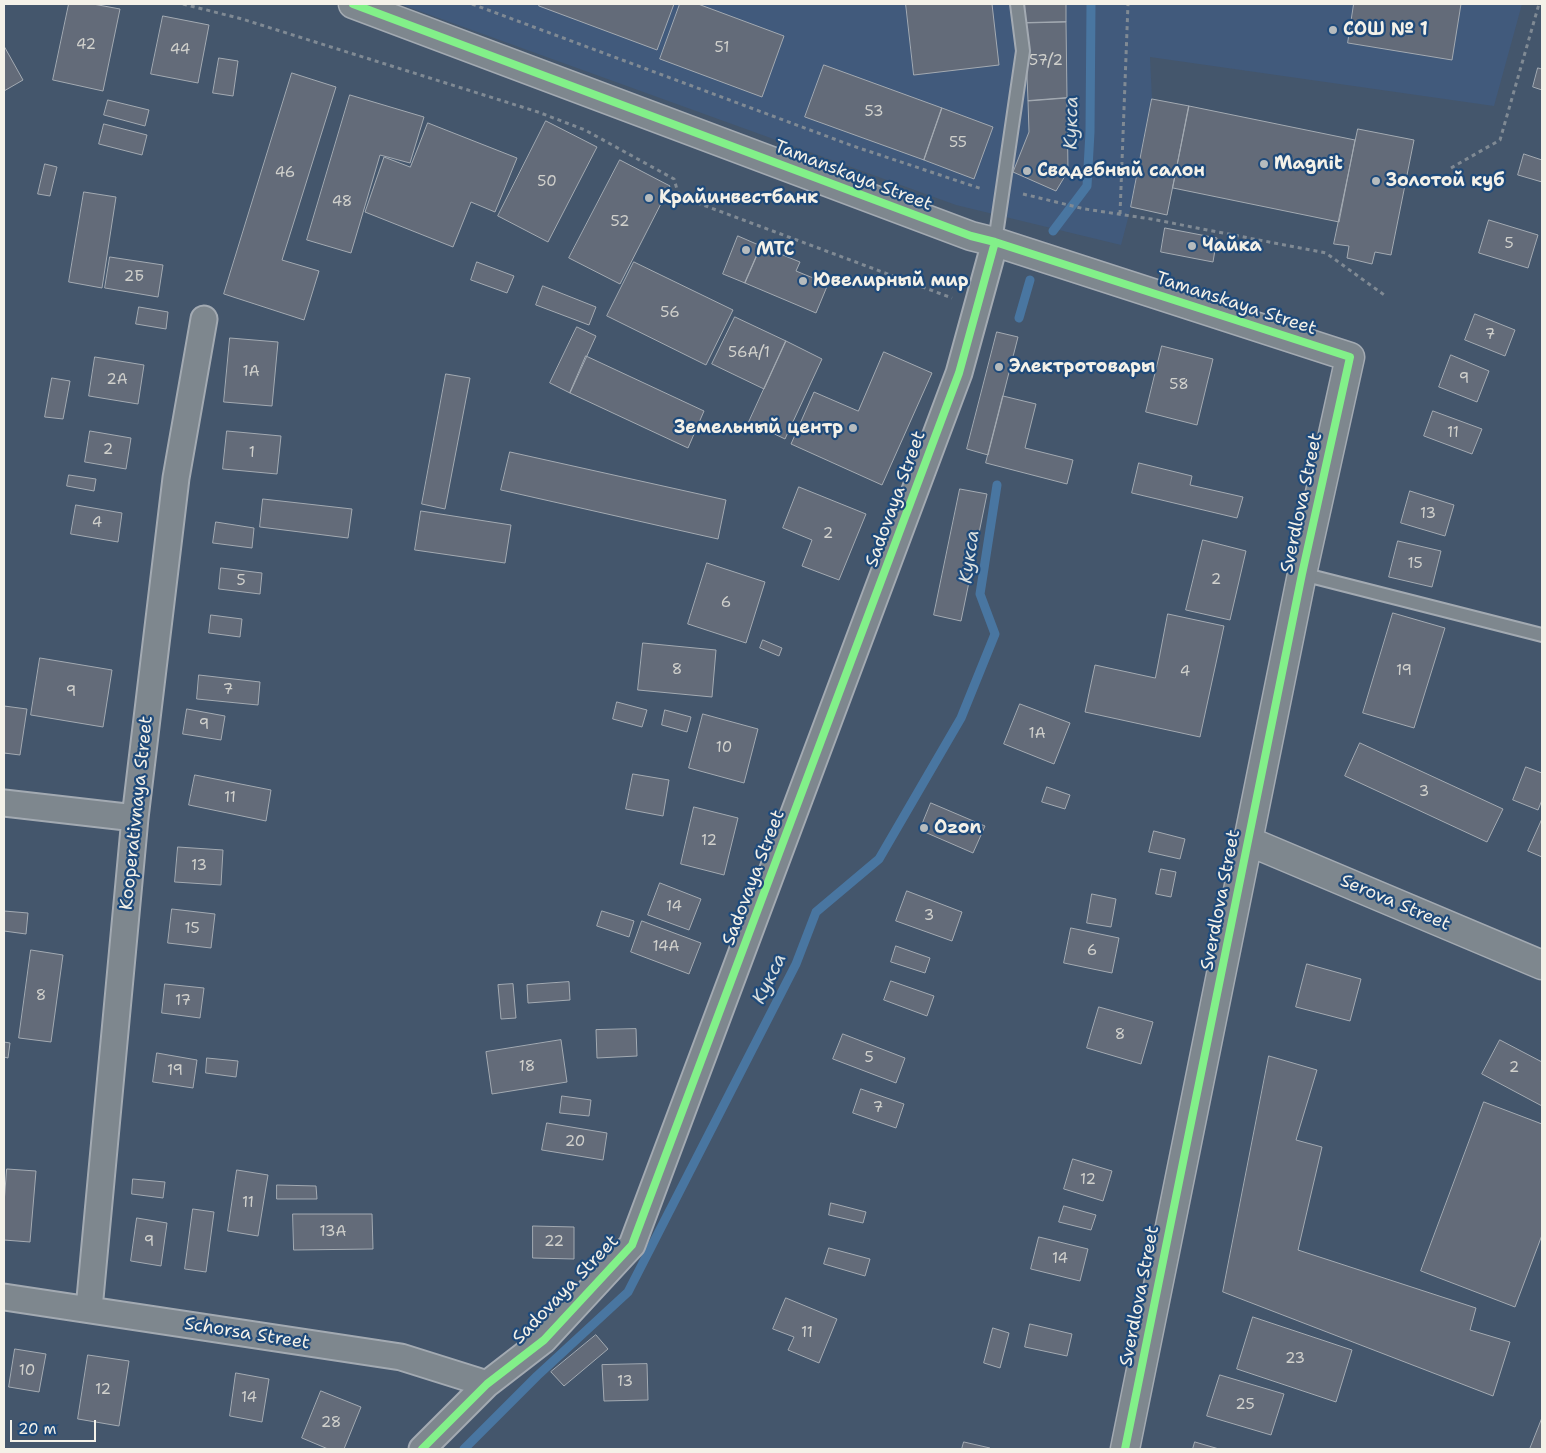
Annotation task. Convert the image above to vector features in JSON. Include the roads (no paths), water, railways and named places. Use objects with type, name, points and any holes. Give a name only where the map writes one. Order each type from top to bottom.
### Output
[{"type":"street","name":"Tamanskaya Street","points":[[353,4],[971,236],[995,242],[1350,356]]},
{"type":"street","name":"Sadovaya Street","points":[[422,1449],[487,1384],[544,1340],[632,1245],[955,383],[995,242]]},
{"type":"street","name":"Kooperativnaya Street","points":[[88,1310],[135,818],[176,478],[204,319]]},
{"type":"street","name":"Sverdlova Street","points":[[1125,1449],[1302,574],[1350,356]]},
{"type":"street","points":[[4,803],[135,818]]},
{"type":"street","name":"Serova Street","points":[[1248,841],[1542,965]]},
{"type":"street","name":"Schorsa Street","points":[[4,1297],[401,1358],[487,1384]]},
{"type":"lane","points":[[995,242],[1023,51],[1017,4]]},
{"type":"lane","points":[[1302,574],[1542,635]]},
{"type":"waterway","name":"Кукса","points":[[1053,231],[1087,186],[1090,132],[1091,4]]},
{"type":"waterway","name":"Кукса","points":[[1019,318],[1030,280]]},
{"type":"waterway","name":"Кукса","points":[[464,1449],[537,1376],[628,1292],[796,964],[816,912],[879,859],[961,718],[995,634],[980,594],[997,485]]},
{"type":"place","name":"СОШ № 1","points":[[1333,30]]},
{"type":"place","name":"Magnit","points":[[1264,164]]},
{"type":"place","name":"Свадебный салон","points":[[1027,171]]},
{"type":"place","name":"Золотой куб","points":[[1376,181]]},
{"type":"place","name":"Крайинвестбанк","points":[[649,198]]},
{"type":"place","name":"Чайка","points":[[1192,246]]},
{"type":"place","name":"МТС","points":[[746,250]]},
{"type":"place","name":"Ювелирный мир","points":[[803,281]]},
{"type":"place","name":"Электротовары","points":[[999,367]]},
{"type":"place","name":"Земельный центр","points":[[853,428]]},
{"type":"place","name":"Ozon","points":[[924,828]]}]
